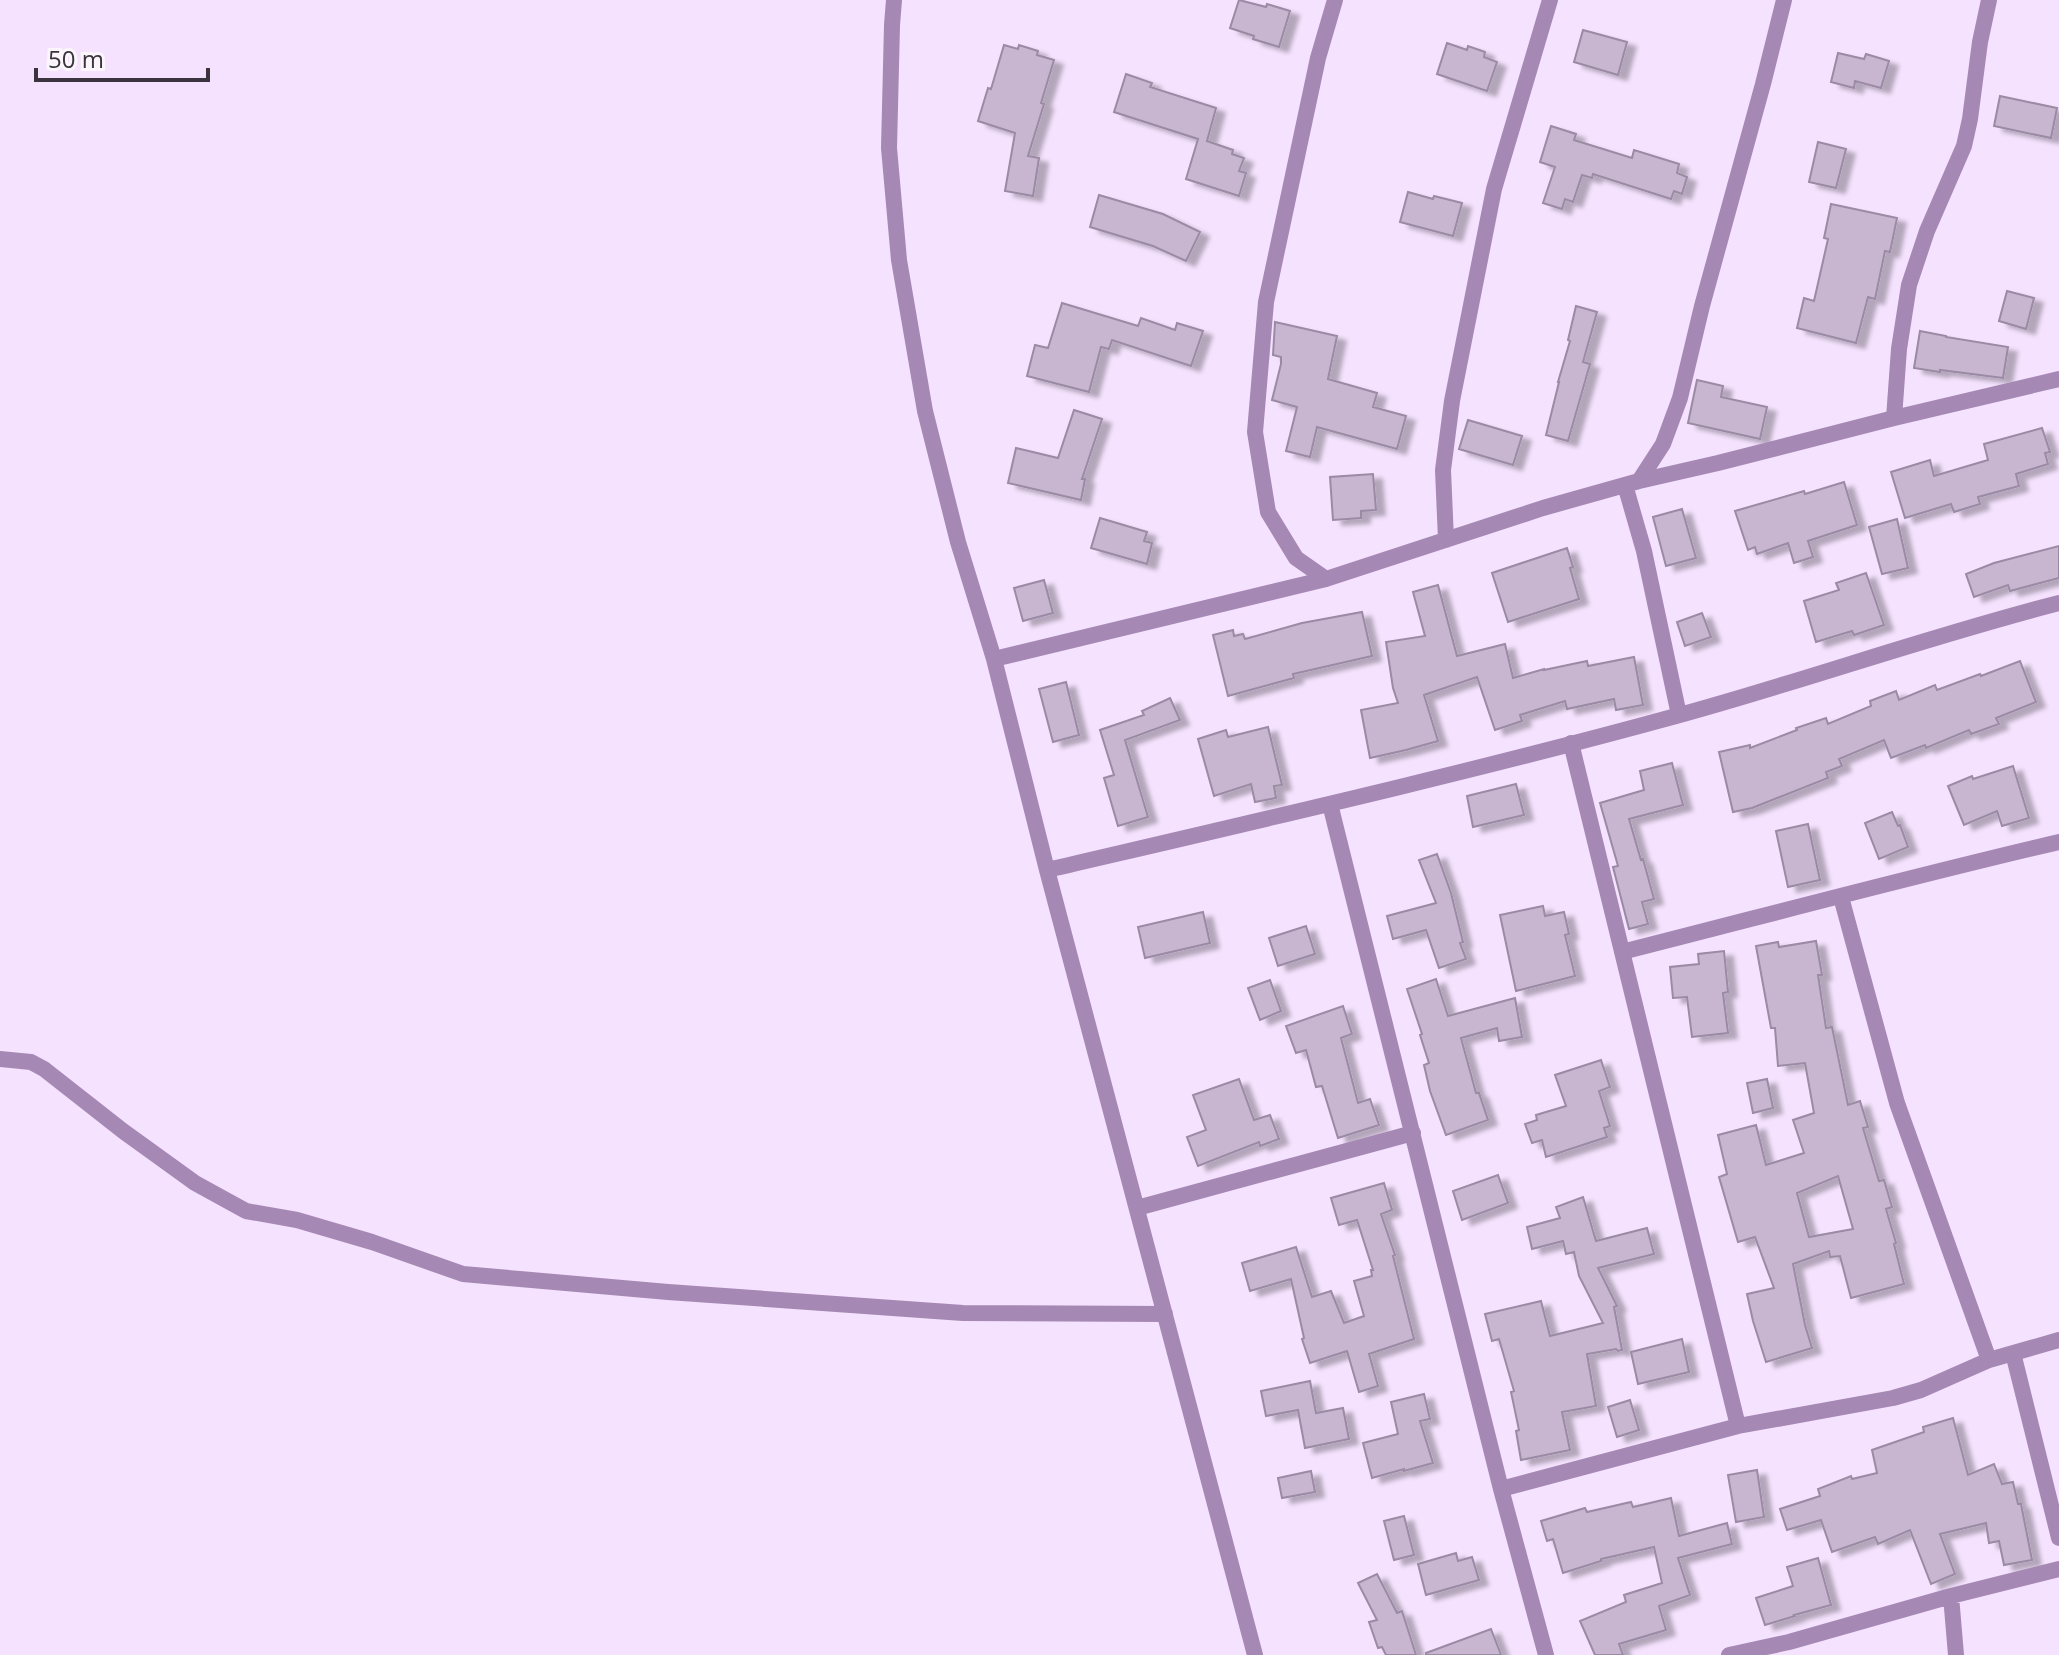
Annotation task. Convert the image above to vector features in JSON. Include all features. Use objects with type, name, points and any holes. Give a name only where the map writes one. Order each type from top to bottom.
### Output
[{"type":"street","points":[[894,0],[889,148],[899,260],[925,411],[958,542],[994,659],[1255,1655]]},
{"type":"street","points":[[1326,579],[1296,558],[1268,512],[1255,432],[1266,302],[1318,58],[1335,0]]},
{"type":"street","points":[[1446,540],[1443,470],[1452,401],[1494,189],[1550,0]]},
{"type":"street","points":[[1679,715],[1632,483],[1663,444],[1680,398],[1784,0]]},
{"type":"street","points":[[1894,418],[1899,349],[1909,285],[1927,231],[1964,146],[1989,0]]},
{"type":"street","points":[[994,659],[1326,579],[1543,508],[1632,483],[2059,379]]},
{"type":"street","points":[[1047,870],[1330,804],[1679,715],[1982,623],[2059,603]]},
{"type":"street","points":[[1571,743],[1738,1426]]},
{"type":"street","points":[[1330,804],[1501,1489],[1546,1655]]},
{"type":"street","points":[[1622,952],[1949,867],[2059,842]]},
{"type":"street","points":[[1841,897],[1897,1103],[1989,1360]]},
{"type":"street","points":[[0,1059],[31,1062],[44,1069],[195,1183],[246,1211],[297,1220],[463,1274],[963,1313],[1165,1314]]},
{"type":"street","points":[[1137,1208],[1413,1133]]},
{"type":"street","points":[[1501,1489],[1738,1426],[1893,1398],[1921,1390],[1989,1360],[2059,1340]]},
{"type":"street","points":[[2013,1353],[2059,1538]]},
{"type":"street","points":[[1729,1655],[1791,1648],[1951,1596],[2059,1569]]},
{"type":"street","points":[[1951,1596],[1956,1655]]},
{"type":"building","points":[[1239,0],[1290,11],[1279,47],[1230,28]]},
{"type":"building","points":[[1583,30],[1627,42],[1618,75],[1574,62]]},
{"type":"building","points":[[1447,43],[1485,52],[1484,57],[1497,62],[1487,91],[1437,74]]},
{"type":"building","points":[[1004,45],[1018,49],[1019,45],[1054,60],[1028,156],[1039,158],[1033,196],[1005,191],[1015,133],[978,121]]},
{"type":"building","points":[[1838,53],[1864,59],[1866,54],[1889,61],[1881,88],[1855,81],[1854,88],[1831,82]]},
{"type":"building","points":[[1126,74],[1152,83],[1150,87],[1216,108],[1207,141],[1233,150],[1232,154],[1244,158],[1239,171],[1246,173],[1239,196],[1186,179],[1198,139],[1114,112]]},
{"type":"building","points":[[2000,96],[2057,108],[2051,138],[1994,126]]},
{"type":"building","points":[[1551,126],[1576,134],[1574,140],[1632,158],[1634,150],[1679,164],[1677,173],[1687,177],[1682,194],[1674,191],[1671,199],[1593,174],[1592,178],[1582,175],[1573,202],[1565,199],[1562,209],[1543,203],[1555,167],[1540,162]]},
{"type":"building","points":[[1818,142],[1846,149],[1836,188],[1809,182]]},
{"type":"building","points":[[1408,192],[1462,203],[1453,236],[1400,222]]},
{"type":"building","points":[[1099,195],[1163,214],[1200,232],[1186,261],[1153,246],[1090,227]]},
{"type":"building","points":[[1831,204],[1897,218],[1890,252],[1885,251],[1875,299],[1868,297],[1856,343],[1797,328],[1804,298],[1814,301],[1828,239],[1824,238]]},
{"type":"building","points":[[2007,291],[2034,298],[2026,329],[1999,321]]},
{"type":"building","points":[[1062,303],[1138,326],[1141,318],[1175,330],[1177,323],[1203,331],[1191,366],[1112,340],[1109,349],[1101,347],[1089,392],[1027,376],[1035,345],[1048,348]]},
{"type":"building","points":[[1576,306],[1597,312],[1583,362],[1590,364],[1568,441],[1546,435]]},
{"type":"building","points":[[1275,322],[1337,336],[1328,379],[1377,393],[1373,407],[1406,416],[1397,449],[1317,427],[1310,457],[1286,451],[1297,407],[1272,400],[1281,364],[1281,357],[1273,355]]},
{"type":"building","points":[[1920,331],[2008,347],[2003,378],[1914,368]]},
{"type":"building","points":[[1697,380],[1723,386],[1721,397],[1767,407],[1760,439],[1688,423]]},
{"type":"building","points":[[1074,410],[1102,419],[1082,479],[1085,479],[1081,500],[1008,483],[1016,448],[1058,458]]},
{"type":"building","points":[[1468,420],[1522,436],[1513,465],[1459,449]]},
{"type":"building","points":[[2042,428],[2050,452],[2045,453],[2048,464],[2016,474],[2019,486],[1978,497],[1980,504],[1954,512],[1951,504],[1905,518],[1891,472],[1930,460],[1934,476],[1988,460],[1984,444]]},
{"type":"building","points":[[1373,474],[1376,510],[1361,511],[1361,518],[1333,520],[1330,477]]},
{"type":"building","points":[[1844,482],[1857,525],[1808,541],[1813,557],[1794,563],[1788,543],[1757,554],[1755,547],[1748,550],[1735,511]]},
{"type":"building","points":[[1682,509],[1696,558],[1666,566],[1653,517]]},
{"type":"building","points":[[1100,518],[1147,532],[1144,541],[1152,543],[1147,564],[1091,548]]},
{"type":"building","points":[[1897,519],[1908,568],[1882,574],[1869,527]]},
{"type":"building","points":[[2059,546],[2059,578],[2010,591],[2008,585],[1974,597],[1966,574],[1994,563]]},
{"type":"building","points":[[1567,548],[1579,599],[1508,622],[1492,573]]},
{"type":"building","points":[[1866,573],[1884,625],[1854,635],[1852,631],[1816,642],[1804,601],[1839,590],[1836,583]]},
{"type":"building","points":[[1044,580],[1053,613],[1023,621],[1014,588]]},
{"type":"building","points":[[1438,585],[1457,656],[1505,644],[1513,678],[1587,661],[1588,666],[1634,657],[1643,705],[1616,710],[1614,699],[1567,709],[1565,701],[1520,715],[1522,721],[1495,730],[1477,677],[1424,695],[1438,741],[1370,758],[1361,710],[1398,703],[1386,642],[1425,636],[1413,592]]},
{"type":"building","points":[[1362,612],[1372,656],[1293,674],[1294,678],[1228,696],[1213,635],[1233,630],[1234,636],[1243,634],[1245,639],[1302,623]]},
{"type":"building","points":[[1702,613],[1711,637],[1685,646],[1677,622]]},
{"type":"building","points":[[2020,661],[2036,702],[1996,718],[1999,724],[1971,734],[1969,730],[1926,748],[1925,745],[1891,758],[1884,740],[1839,759],[1842,766],[1826,772],[1828,778],[1752,808],[1733,812],[1719,752],[1750,745],[1750,748],[1826,718],[1828,724],[1871,706],[1870,701],[1896,691],[1899,700],[1935,685],[1937,690]]},
{"type":"building","points":[[1066,682],[1079,735],[1053,742],[1039,689]]},
{"type":"building","points":[[1170,698],[1180,720],[1125,740],[1148,817],[1118,826],[1104,778],[1114,775],[1100,730],[1144,715],[1142,711]]},
{"type":"building","points":[[1268,727],[1282,785],[1274,786],[1276,798],[1255,802],[1251,784],[1214,796],[1198,739],[1226,730],[1228,737]]},
{"type":"building","points":[[1672,763],[1683,805],[1629,819],[1654,899],[1642,902],[1648,924],[1629,929],[1613,867],[1618,866],[1600,803],[1644,790],[1640,771]]},
{"type":"building","points":[[2013,766],[2029,818],[2002,826],[1997,811],[1964,825],[1948,786],[1972,776],[1973,779]]},
{"type":"building","points":[[1516,784],[1524,815],[1473,827],[1467,796]]},
{"type":"building","points":[[1892,812],[1908,847],[1879,859],[1865,823]]},
{"type":"building","points":[[1808,824],[1820,880],[1788,887],[1776,831]]},
{"type":"building","points":[[1437,854],[1451,893],[1466,959],[1439,968],[1426,930],[1393,939],[1387,916],[1436,903],[1419,860]]},
{"type":"building","points":[[1543,906],[1545,916],[1564,912],[1569,934],[1565,935],[1575,976],[1516,991],[1500,915]]},
{"type":"building","points":[[1203,912],[1210,943],[1145,958],[1138,927]]},
{"type":"building","points":[[1306,926],[1315,954],[1278,966],[1269,938]]},
{"type":"building","points":[[1816,941],[1826,1028],[1832,1027],[1848,1105],[1860,1101],[1868,1127],[1863,1128],[1879,1181],[1884,1180],[1892,1207],[1886,1209],[1904,1284],[1851,1298],[1840,1256],[1830,1257],[1829,1251],[1793,1264],[1812,1348],[1766,1362],[1747,1294],[1774,1288],[1755,1237],[1738,1242],[1719,1177],[1727,1174],[1718,1135],[1756,1125],[1766,1165],[1804,1153],[1793,1120],[1814,1113],[1805,1063],[1778,1066],[1775,1028],[1771,1028],[1756,946],[1778,942],[1779,947]],"holes":[[[1838,1176],[1853,1229],[1809,1237],[1797,1193]]]},
{"type":"building","points":[[1724,951],[1728,992],[1723,993],[1728,1033],[1692,1037],[1687,997],[1673,998],[1670,967],[1699,964],[1698,954]]},
{"type":"building","points":[[1436,979],[1448,1016],[1515,998],[1522,1037],[1499,1041],[1497,1028],[1461,1038],[1476,1093],[1479,1093],[1488,1120],[1446,1135],[1430,1091],[1424,1065],[1429,1063],[1407,989]]},
{"type":"building","points":[[1270,980],[1281,1011],[1260,1020],[1248,988]]},
{"type":"building","points":[[1343,1006],[1352,1034],[1341,1038],[1358,1103],[1370,1099],[1379,1125],[1338,1138],[1322,1086],[1316,1087],[1306,1050],[1296,1053],[1286,1026]]},
{"type":"building","points":[[1601,1060],[1610,1087],[1599,1091],[1610,1126],[1604,1128],[1607,1137],[1546,1157],[1542,1140],[1532,1143],[1525,1124],[1537,1120],[1536,1115],[1566,1106],[1555,1075]]},
{"type":"building","points":[[1239,1079],[1254,1120],[1270,1115],[1279,1139],[1260,1146],[1259,1142],[1198,1166],[1187,1137],[1206,1130],[1193,1095]]},
{"type":"building","points":[[1767,1079],[1773,1108],[1753,1113],[1747,1083]]},
{"type":"building","points":[[1498,1175],[1508,1203],[1462,1220],[1453,1191]]},
{"type":"building","points":[[1384,1183],[1392,1210],[1381,1214],[1395,1255],[1414,1339],[1369,1354],[1378,1386],[1359,1392],[1347,1351],[1310,1363],[1302,1339],[1291,1279],[1250,1291],[1242,1263],[1296,1247],[1312,1297],[1331,1291],[1344,1323],[1364,1316],[1354,1281],[1372,1276],[1373,1270],[1357,1220],[1339,1225],[1331,1198]]},
{"type":"building","points":[[1583,1197],[1596,1241],[1647,1228],[1654,1254],[1598,1268],[1617,1306],[1614,1307],[1622,1350],[1587,1354],[1596,1406],[1562,1412],[1570,1450],[1521,1460],[1511,1392],[1514,1391],[1499,1339],[1492,1341],[1485,1314],[1541,1301],[1550,1336],[1603,1323],[1579,1276],[1574,1252],[1566,1254],[1563,1241],[1532,1249],[1527,1227],[1560,1218],[1556,1207]]},
{"type":"building","points":[[1682,1339],[1689,1372],[1638,1384],[1631,1352]]},
{"type":"building","points":[[1310,1381],[1316,1413],[1343,1408],[1349,1439],[1305,1448],[1298,1410],[1266,1416],[1261,1391]]},
{"type":"building","points":[[1424,1394],[1430,1419],[1420,1421],[1433,1463],[1372,1478],[1363,1443],[1398,1434],[1391,1402]]},
{"type":"building","points":[[1630,1400],[1639,1430],[1617,1437],[1608,1407]]},
{"type":"building","points":[[1953,1418],[1968,1475],[1994,1464],[2002,1484],[2013,1482],[2018,1504],[2021,1504],[2032,1560],[2004,1565],[1999,1541],[1989,1543],[1986,1523],[1940,1534],[1955,1574],[1931,1584],[1910,1530],[1878,1544],[1875,1537],[1832,1552],[1821,1520],[1787,1530],[1780,1509],[1820,1496],[1818,1489],[1851,1476],[1852,1479],[1877,1473],[1872,1450],[1924,1432],[1923,1427]]},
{"type":"building","points":[[1757,1470],[1764,1517],[1736,1522],[1728,1475]]},
{"type":"building","points":[[1311,1471],[1315,1492],[1282,1498],[1278,1478]]},
{"type":"building","points":[[1671,1498],[1679,1536],[1727,1523],[1732,1544],[1678,1558],[1690,1595],[1659,1606],[1666,1630],[1619,1644],[1623,1655],[1595,1655],[1580,1621],[1626,1602],[1624,1595],[1662,1583],[1654,1547],[1601,1559],[1563,1573],[1553,1539],[1547,1541],[1541,1521],[1585,1508],[1587,1512],[1631,1502],[1633,1507]]},
{"type":"building","points":[[1404,1516],[1414,1555],[1394,1560],[1384,1521]]},
{"type":"building","points":[[1456,1553],[1458,1561],[1472,1557],[1479,1580],[1426,1595],[1418,1564]]},
{"type":"building","points":[[1818,1558],[1831,1605],[1765,1625],[1756,1598],[1793,1586],[1787,1567]]},
{"type":"building","points":[[1377,1574],[1397,1613],[1402,1611],[1416,1655],[1386,1655],[1382,1647],[1378,1648],[1369,1622],[1377,1620],[1358,1583]]},
{"type":"building","points":[[1491,1629],[1501,1655],[1426,1655],[1426,1653]]}]
